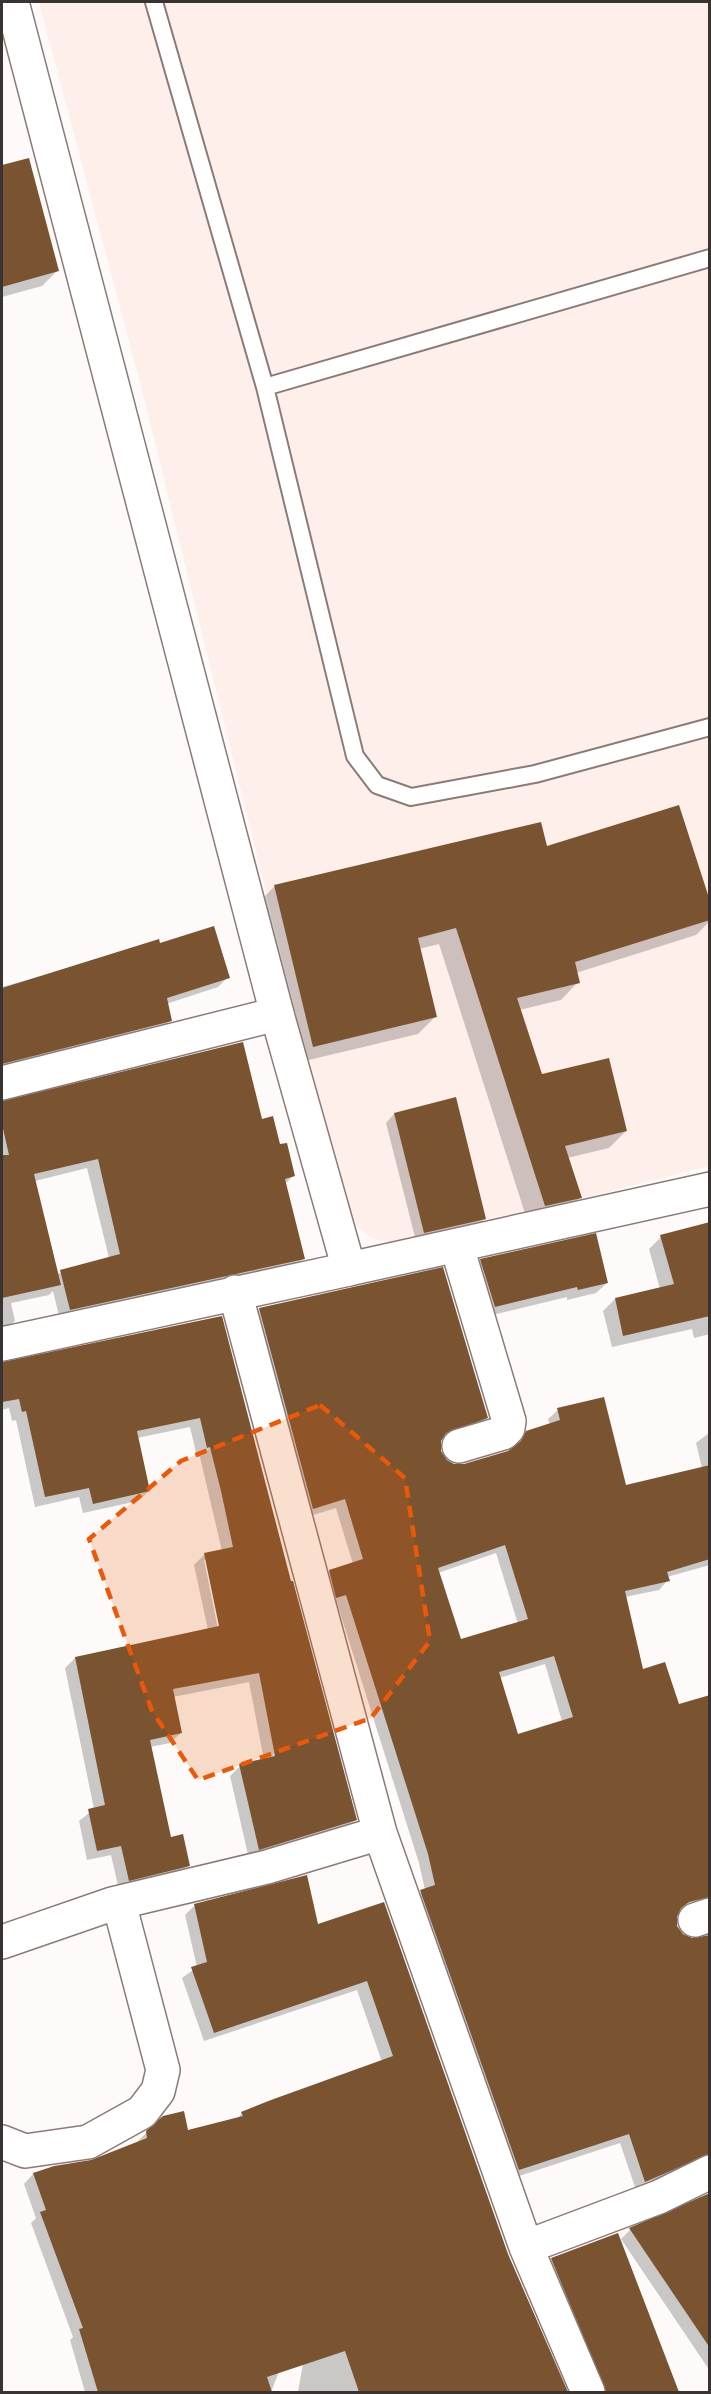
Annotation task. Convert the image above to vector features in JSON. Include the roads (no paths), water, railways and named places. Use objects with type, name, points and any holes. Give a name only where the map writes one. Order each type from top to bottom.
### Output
[{"type":"street","points":[[12,2],[277,1014],[349,1269]]},
{"type":"street","points":[[2,1083],[277,1014]]},
{"type":"street","points":[[2,1344],[235,1292],[457,1247],[710,1189]]},
{"type":"street","points":[[457,1247],[509,1420],[508,1428],[503,1433],[459,1446]]},
{"type":"street","points":[[235,1292],[380,1833],[526,2247],[588,2392]]},
{"type":"street","points":[[2,1942],[119,1903],[267,1867],[380,1833]]},
{"type":"street","points":[[2,2142],[25,2151],[88,2142],[142,2112],[158,2091],[163,2070],[119,1903]]},
{"type":"street","points":[[526,2247],[659,2197],[710,2172]]},
{"type":"lane","points":[[154,2],[265,387],[355,756],[376,785],[411,797],[535,774],[710,727]]},
{"type":"lane","points":[[265,387],[710,258]]}]
